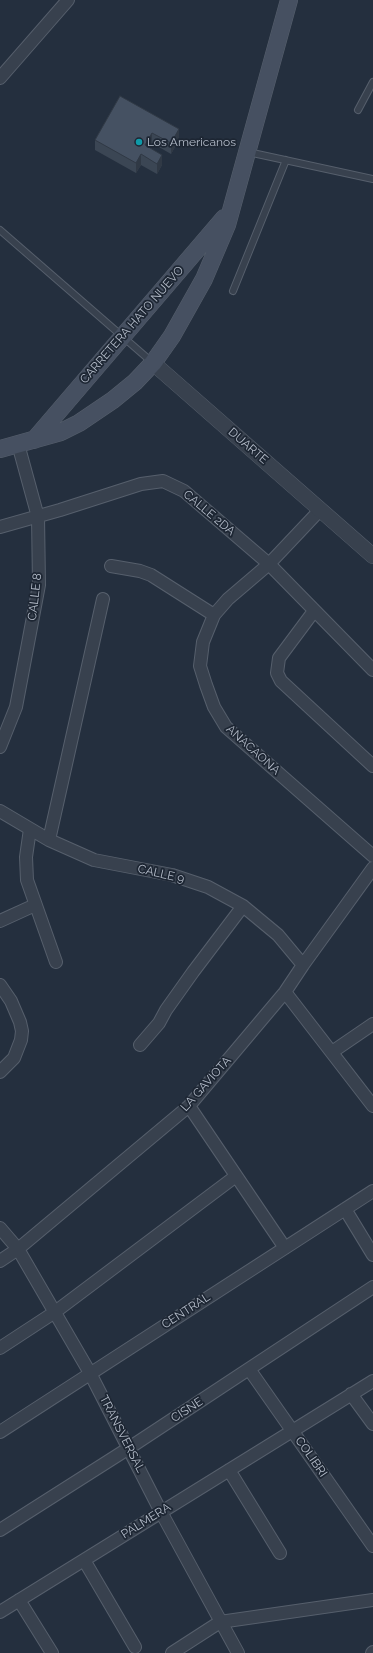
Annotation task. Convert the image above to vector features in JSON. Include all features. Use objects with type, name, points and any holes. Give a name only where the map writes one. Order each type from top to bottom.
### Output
[{"type":"main road","name":"CARRETERA HATO NUEVO","points":[[0,448],[61,432],[79,423],[119,396],[135,382],[153,363],[172,336],[204,279],[227,225],[289,0]]},
{"type":"main road","name":"CARRETERA HATO NUEVO","points":[[26,442],[122,337],[231,210]]},
{"type":"street","points":[[0,78],[68,0]]},
{"type":"street","name":"DUARTE","points":[[153,363],[373,556]]},
{"type":"street","name":"CALLE 8","points":[[0,747],[16,707],[39,585],[38,516],[26,442]]},
{"type":"street","name":"CALLE 2DA","points":[[0,527],[142,484],[163,481],[184,491],[269,564],[373,670]]},
{"type":"street","name":"ANACAONA","points":[[320,510],[269,564],[228,599],[214,615],[203,642],[200,666],[214,707],[226,727],[373,856]]},
{"type":"street","points":[[111,566],[140,571],[151,575],[214,615]]},
{"type":"street","points":[[49,840],[103,599]]},
{"type":"street","points":[[314,611],[279,658],[277,673],[281,681],[373,766]]},
{"type":"street","name":"CALLE 9","points":[[0,811],[49,840],[94,860],[172,875],[208,887],[243,906],[278,935],[303,966]]},
{"type":"street","points":[[30,829],[26,857],[26,873],[35,905],[56,962]]},
{"type":"street","name":"LA GAVIOTA","points":[[0,1261],[18,1249],[189,1106],[286,992],[373,868]]},
{"type":"street","points":[[0,921],[35,905]]},
{"type":"street","points":[[140,1045],[159,1023],[166,1010],[193,972],[243,906]]},
{"type":"street","points":[[0,985],[5,1004],[20,1022],[22,1031],[21,1040],[14,1058],[0,1072]]},
{"type":"street","points":[[286,992],[373,1106]]},
{"type":"street","points":[[332,1052],[373,1024]]},
{"type":"street","points":[[189,1106],[285,1248]]},
{"type":"street","points":[[0,1348],[55,1312],[236,1176]]},
{"type":"street","name":"CENTRAL","points":[[0,1432],[373,1191]]},
{"type":"street","points":[[345,1209],[373,1255]]},
{"type":"street","name":"TRANSVERSAL","points":[[0,1228],[18,1249],[90,1373],[161,1512],[238,1653]]},
{"type":"street","name":"CISNE","points":[[0,1530],[129,1448],[373,1287]]},
{"type":"street","name":"COLIBRI","points":[[249,1369],[373,1546]]},
{"type":"street","name":"PALMERA","points":[[0,1612],[373,1381]]},
{"type":"street","points":[[351,1394],[373,1424]]},
{"type":"street","points":[[229,1470],[280,1553]]},
{"type":"street","points":[[84,1560],[135,1647]]},
{"type":"street","points":[[19,1600],[52,1653]]},
{"type":"street","points":[[172,1653],[220,1622],[373,1600]]},
{"type":"lane","points":[[358,110],[373,82]]},
{"type":"lane","points":[[247,152],[373,179]]},
{"type":"lane","points":[[233,291],[286,160]]},
{"type":"lane","points":[[365,177],[373,185]]},
{"type":"lane","name":"DUARTE","points":[[0,230],[153,363]]},
{"type":"building","name":"Los Americanos","points":[[120,96],[179,129],[171,143],[152,133],[145,145],[162,155],[157,164],[141,154],[136,163],[95,140]]},
{"type":"place","name":"Los Americanos","points":[[139,142]]}]
